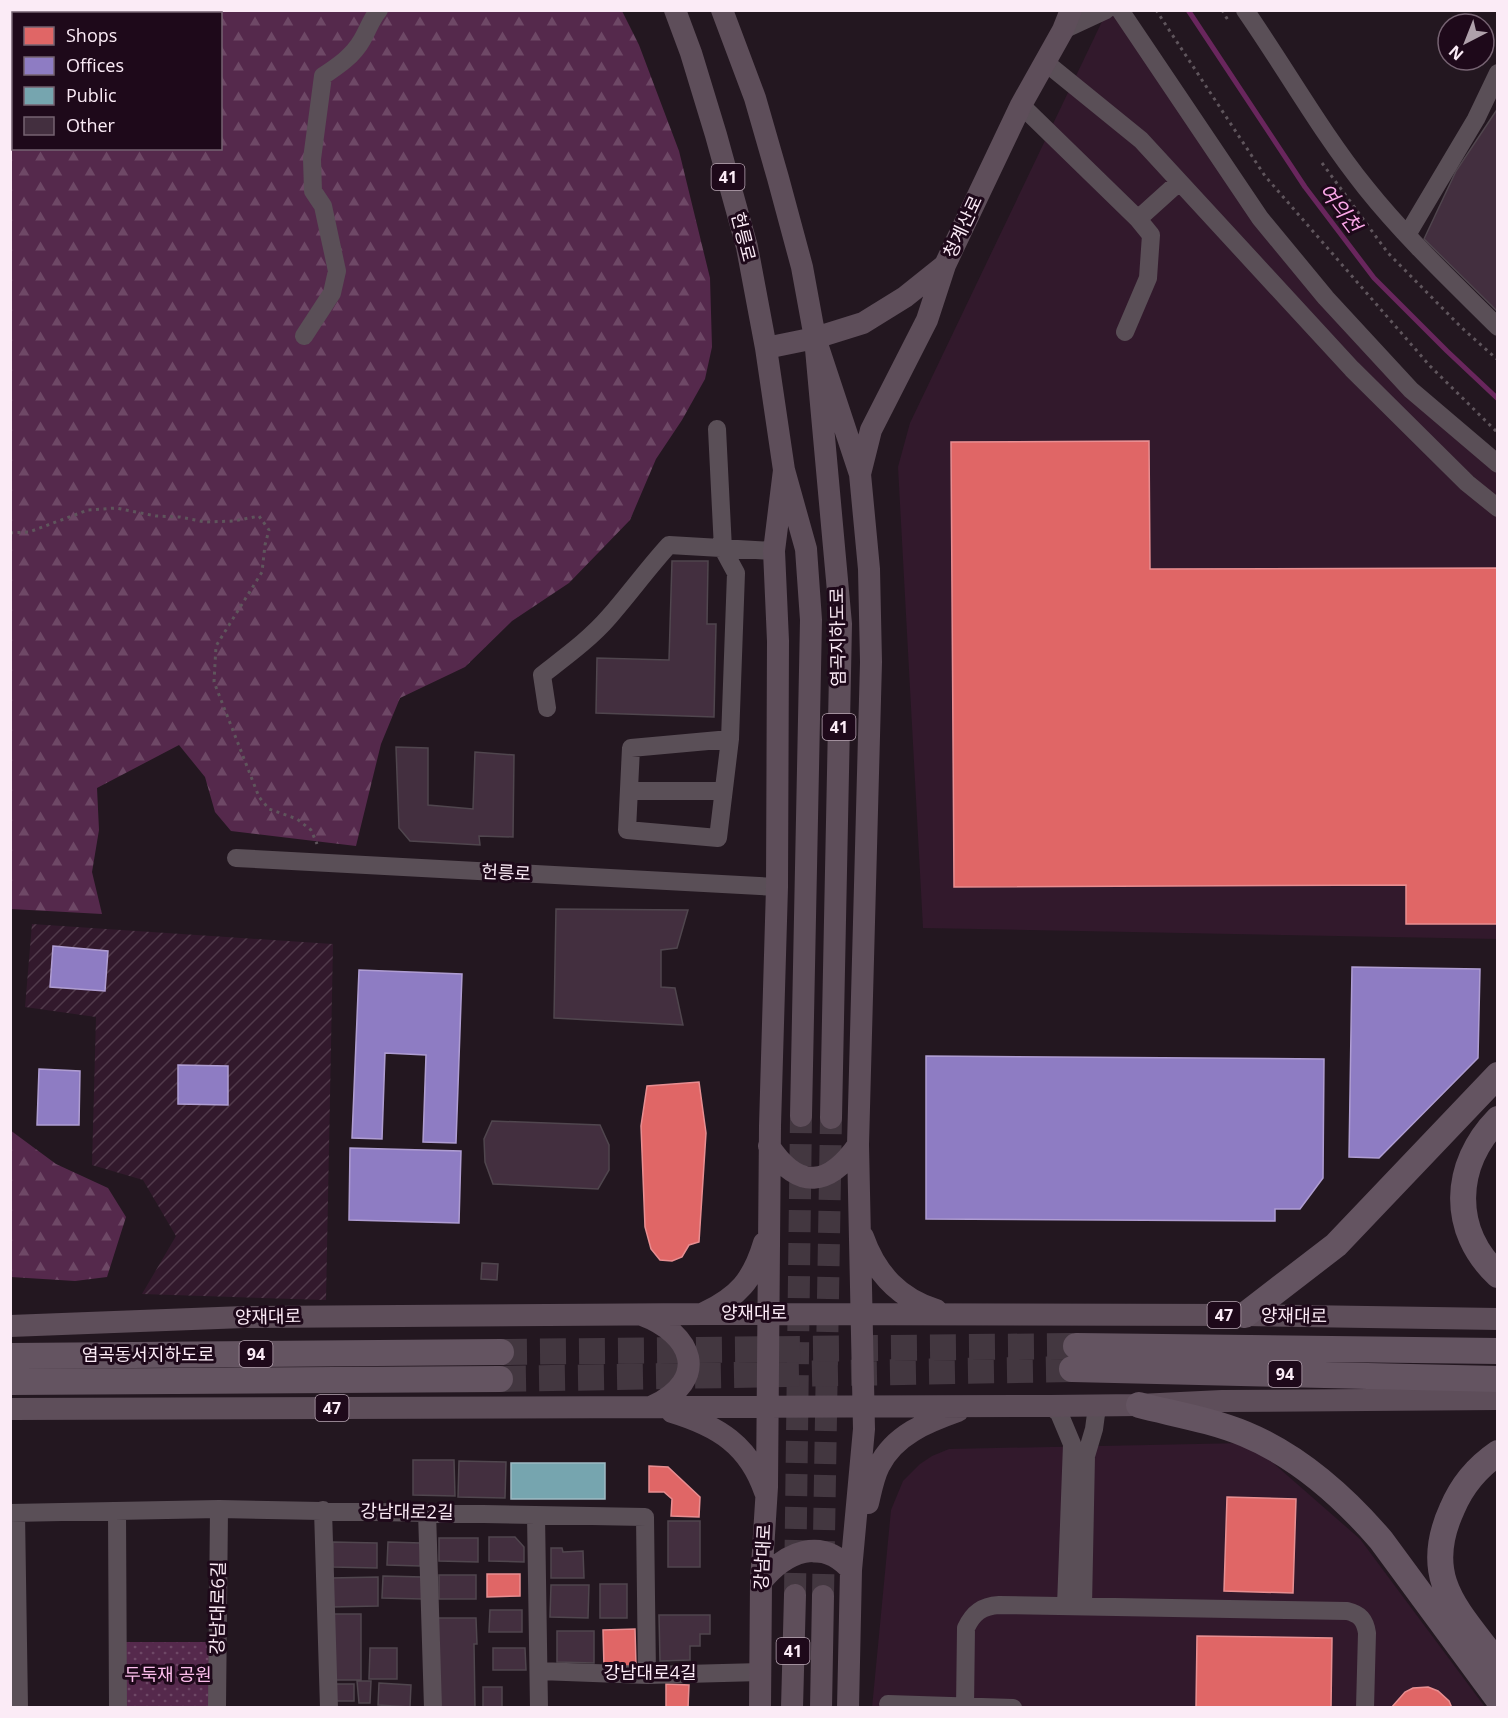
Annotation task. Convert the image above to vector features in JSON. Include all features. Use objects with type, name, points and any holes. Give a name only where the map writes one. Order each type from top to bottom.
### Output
[{"type":"highway","points":[[1245,1315],[1336,1245],[1497,1075]]},
{"type":"highway","points":[[1497,1119],[1474,1149],[1463,1198],[1466,1223],[1473,1242],[1497,1275]]},
{"type":"highway","name":"양재대로","points":[[1497,1351],[1074,1358],[1497,1379]]},
{"type":"highway","name":"염곡동서지하도로","points":[[10,1356],[501,1352]]},
{"type":"highway","name":"염곡동서지하도로","points":[[10,1382],[500,1379]]},
{"type":"highway","points":[[1139,1405],[1220,1425],[1245,1434],[1291,1460],[1326,1485],[1362,1518],[1381,1540],[1497,1699]]},
{"type":"highway","points":[[1497,1453],[1479,1467],[1464,1484],[1443,1528],[1439,1546],[1440,1570],[1448,1595],[1497,1664]]},
{"type":"main road","name":"헌릉로","points":[[675,10],[710,114],[747,247],[766,348],[784,470]]},
{"type":"main road","name":"41","points":[[723,10],[755,98],[778,178],[802,267],[815,338]]},
{"type":"main road","name":"청계산로","points":[[766,348],[815,338],[863,323],[905,297],[945,265],[1021,105],[1067,20]]},
{"type":"main road","points":[[860,474],[871,430],[927,320],[945,265]]},
{"type":"main road","points":[[815,338],[860,474],[869,568],[871,662],[858,1145],[864,1429],[851,1570],[849,1707]]},
{"type":"main road","name":"염곡지하도로","points":[[815,338],[841,624],[831,1118]]},
{"type":"main road","points":[[704,1314],[732,1297],[749,1279],[761,1251],[769,1219],[777,887],[778,641],[774,551],[784,470]]},
{"type":"main road","name":"염곡지하도로","points":[[784,470],[806,549],[811,620],[801,1116]]},
{"type":"main road","points":[[769,1146],[794,1173],[812,1179],[834,1172],[858,1145]]},
{"type":"main road","name":"강남대로","points":[[760,1707],[761,1582],[769,1406],[769,1219]]},
{"type":"main road","points":[[858,1222],[870,1256],[891,1286],[918,1303],[950,1315]]},
{"type":"main road","name":"양재대로","points":[[10,1326],[244,1317],[769,1313],[1497,1318]]},
{"type":"main road","points":[[640,1314],[668,1329],[681,1343],[689,1357],[689,1372],[684,1382],[672,1395],[653,1406]]},
{"type":"main road","name":"47","points":[[10,1410],[1050,1406],[1222,1401],[1497,1399]]},
{"type":"main road","points":[[851,1570],[873,1481],[888,1451],[909,1433],[944,1416],[976,1405],[1010,1406]]},
{"type":"main road","points":[[653,1406],[698,1421],[730,1439],[753,1466],[766,1498]]},
{"type":"main road","points":[[761,1582],[785,1560],[802,1551],[818,1551],[831,1555],[851,1570]]},
{"type":"main road","name":"41","points":[[792,1707],[795,1595]]},
{"type":"main road","name":"41","points":[[821,1707],[823,1596]]},
{"type":"street","points":[[304,336],[332,293],[337,271],[323,206],[314,191],[312,159],[323,76],[343,63],[361,43],[379,10]]},
{"type":"street","points":[[1067,20],[1106,10]]},
{"type":"street","points":[[1120,10],[1260,218],[1326,298],[1411,390],[1497,464]]},
{"type":"street","points":[[1245,10],[1307,105],[1364,186],[1407,235],[1497,327]]},
{"type":"street","points":[[1045,62],[1141,140],[1352,369],[1467,483],[1497,508]]},
{"type":"street","points":[[1407,235],[1476,119],[1497,73]]},
{"type":"street","points":[[1021,105],[1138,219],[1151,235],[1148,278],[1125,332]]},
{"type":"street","points":[[1138,219],[1179,182]]},
{"type":"street","points":[[717,429],[723,549],[736,573],[730,740],[718,838],[627,830],[631,748],[730,740]]},
{"type":"street","points":[[547,708],[542,675],[608,618],[669,545],[774,551]]},
{"type":"street","points":[[629,791],[723,791]]},
{"type":"street","name":"헌릉로","points":[[236,858],[777,887]]},
{"type":"street","points":[[1075,1606],[1086,1456],[1096,1414],[1101,1404]]},
{"type":"street","points":[[1050,1406],[1059,1413],[1072,1444],[1075,1606]]},
{"type":"street","name":"강남대로2길","points":[[13,1513],[219,1509],[645,1517],[647,1675]]},
{"type":"street","name":"강남대로6길","points":[[217,1707],[219,1509]]},
{"type":"street","points":[[323,1510],[329,1707]]},
{"type":"street","points":[[117,1511],[118,1707]]},
{"type":"street","points":[[427,1512],[433,1707]]},
{"type":"street","points":[[13,1513],[19,1707]]},
{"type":"street","points":[[536,1515],[539,1707]]},
{"type":"street","points":[[965,1707],[966,1628],[974,1614],[990,1605],[1355,1612],[1364,1622],[1367,1633],[1365,1707]]},
{"type":"street","name":"강남대로4길","points":[[539,1671],[647,1675],[761,1672]]},
{"type":"street","points":[[888,1704],[1013,1707]]},
{"type":"path","points":[[1156,10],[1265,176],[1430,366],[1497,433]]},
{"type":"path","points":[[10,533],[29,532],[88,510],[116,508],[206,522],[234,521],[259,516],[269,530],[262,572],[216,646],[214,682],[259,796],[269,809],[297,819],[311,830],[326,864]]},
{"type":"shaded area","points":[[1107,11],[1120,11],[1326,298],[1497,464],[1497,939],[923,928],[898,467],[910,423]]},
{"type":"shaded area","points":[[32,924],[333,944],[326,1300],[142,1294],[176,1236],[143,1180],[92,1165],[96,1017],[25,1007]]},
{"type":"shaded area","points":[[1245,1443],[1265,1456],[1360,1539],[1485,1707],[872,1708],[891,1510],[903,1481],[920,1464],[949,1449]]},
{"type":"green space","points":[[11,11],[622,11],[639,45],[679,151],[710,278],[712,347],[705,379],[682,420],[656,459],[630,520],[569,583],[512,621],[465,667],[400,698],[381,744],[356,846],[231,831],[215,812],[205,777],[179,745],[97,788],[99,830],[92,872],[102,914],[11,909]]},
{"type":"green space","points":[[10,1130],[56,1164],[108,1188],[126,1217],[107,1277],[75,1281],[11,1277]]},
{"type":"green space","name":"두둑재 공원","points":[[126,1642],[210,1642],[210,1707],[126,1708]]},
{"type":"building: Shops","points":[[1149,441],[1150,569],[1498,568],[1498,924],[1406,924],[1406,885],[954,887],[951,442]]},
{"type":"building: Shops","points":[[699,1082],[706,1133],[699,1242],[689,1245],[682,1257],[672,1261],[660,1260],[651,1249],[645,1227],[641,1126],[647,1086]]},
{"type":"building: Shops","points":[[649,1466],[668,1467],[700,1497],[699,1517],[671,1516],[672,1499],[664,1492],[649,1492]]},
{"type":"building: Shops","points":[[1227,1497],[1296,1499],[1293,1593],[1224,1591]]},
{"type":"building: Shops","points":[[487,1574],[520,1574],[520,1596],[487,1597]]},
{"type":"building: Shops","points":[[635,1629],[636,1666],[604,1667],[603,1630]]},
{"type":"building: Shops","points":[[1197,1636],[1332,1638],[1331,1708],[1196,1708]]},
{"type":"building: Shops","points":[[666,1684],[689,1685],[688,1708],[666,1708]]},
{"type":"building: Shops","points":[[1428,1687],[1438,1691],[1449,1701],[1452,1708],[1391,1708],[1405,1692],[1413,1688]]},
{"type":"building: Offices","points":[[53,946],[108,951],[105,991],[50,987]]},
{"type":"building: Offices","points":[[1352,967],[1480,969],[1478,1058],[1379,1158],[1349,1157]]},
{"type":"building: Offices","points":[[359,970],[462,974],[456,1143],[423,1142],[426,1055],[385,1053],[382,1139],[352,1138]]},
{"type":"building: Offices","points":[[926,1056],[1324,1059],[1323,1178],[1300,1209],[1275,1209],[1275,1221],[926,1219]]},
{"type":"building: Offices","points":[[178,1065],[228,1066],[228,1105],[178,1104]]},
{"type":"building: Offices","points":[[39,1069],[80,1071],[79,1125],[37,1125]]},
{"type":"building: Offices","points":[[350,1148],[461,1151],[459,1223],[349,1220]]},
{"type":"building: Public","points":[[511,1463],[605,1463],[605,1499],[511,1499]]},
{"type":"building: Other","points":[[1498,108],[1498,312],[1424,239],[1456,171]]},
{"type":"building: Other","points":[[672,561],[708,561],[707,624],[716,624],[714,717],[596,713],[597,658],[669,660]]},
{"type":"building: Other","points":[[396,747],[428,748],[428,805],[473,809],[475,752],[514,755],[513,837],[479,836],[480,845],[410,841],[399,828]]},
{"type":"building: Other","points":[[556,909],[688,910],[677,948],[661,950],[661,987],[675,988],[683,1025],[554,1018]]},
{"type":"building: Other","points":[[492,1121],[600,1125],[609,1145],[609,1170],[598,1189],[493,1184],[485,1162],[484,1139]]},
{"type":"building: Other","points":[[482,1263],[498,1264],[497,1280],[481,1279]]},
{"type":"building: Other","points":[[413,1460],[454,1460],[455,1496],[413,1495]]},
{"type":"building: Other","points":[[459,1461],[506,1462],[505,1498],[458,1497]]},
{"type":"building: Other","points":[[668,1521],[700,1521],[700,1567],[668,1567]]},
{"type":"building: Other","points":[[489,1537],[515,1537],[524,1547],[524,1562],[489,1561]]},
{"type":"building: Other","points":[[439,1538],[478,1538],[478,1562],[439,1561]]},
{"type":"building: Other","points":[[333,1542],[377,1543],[377,1568],[333,1567]]},
{"type":"building: Other","points":[[388,1542],[421,1543],[420,1566],[387,1565]]},
{"type":"building: Other","points":[[551,1548],[562,1548],[563,1552],[583,1551],[584,1578],[551,1578]]},
{"type":"building: Other","points":[[439,1575],[476,1575],[476,1599],[439,1599]]},
{"type":"building: Other","points":[[383,1576],[423,1577],[423,1599],[382,1598]]},
{"type":"building: Other","points":[[378,1577],[378,1606],[331,1607],[331,1578]]},
{"type":"building: Other","points":[[600,1584],[627,1584],[627,1618],[600,1618]]},
{"type":"building: Other","points":[[551,1585],[589,1585],[588,1618],[550,1617]]},
{"type":"building: Other","points":[[490,1610],[522,1610],[522,1632],[489,1632]]},
{"type":"building: Other","points":[[330,1614],[361,1614],[361,1680],[330,1680]]},
{"type":"building: Other","points":[[659,1615],[710,1615],[710,1634],[700,1634],[700,1646],[690,1646],[690,1660],[660,1661]]},
{"type":"building: Other","points":[[438,1618],[476,1618],[475,1708],[439,1708]]},
{"type":"building: Other","points":[[557,1631],[594,1631],[594,1663],[557,1662]]},
{"type":"building: Other","points":[[370,1648],[397,1648],[397,1679],[369,1679]]},
{"type":"building: Other","points":[[493,1648],[525,1648],[526,1670],[493,1670]]},
{"type":"building: Other","points":[[357,1681],[371,1681],[370,1703],[359,1703]]},
{"type":"building: Other","points":[[379,1683],[411,1685],[410,1707],[378,1705]]},
{"type":"building: Other","points":[[331,1684],[354,1684],[354,1701],[331,1701]]},
{"type":"building: Other","points":[[483,1687],[502,1687],[502,1708],[483,1708]]},
{"type":"waterway","name":"여의천","points":[[1188,10],[1305,187],[1374,278],[1498,399]]},
{"type":"tunnel","points":[[795,1595],[801,1116]]},
{"type":"tunnel","points":[[823,1596],[831,1118]]},
{"type":"tunnel","points":[[501,1352],[1076,1346]]},
{"type":"tunnel","points":[[500,1379],[1072,1369]]}]
